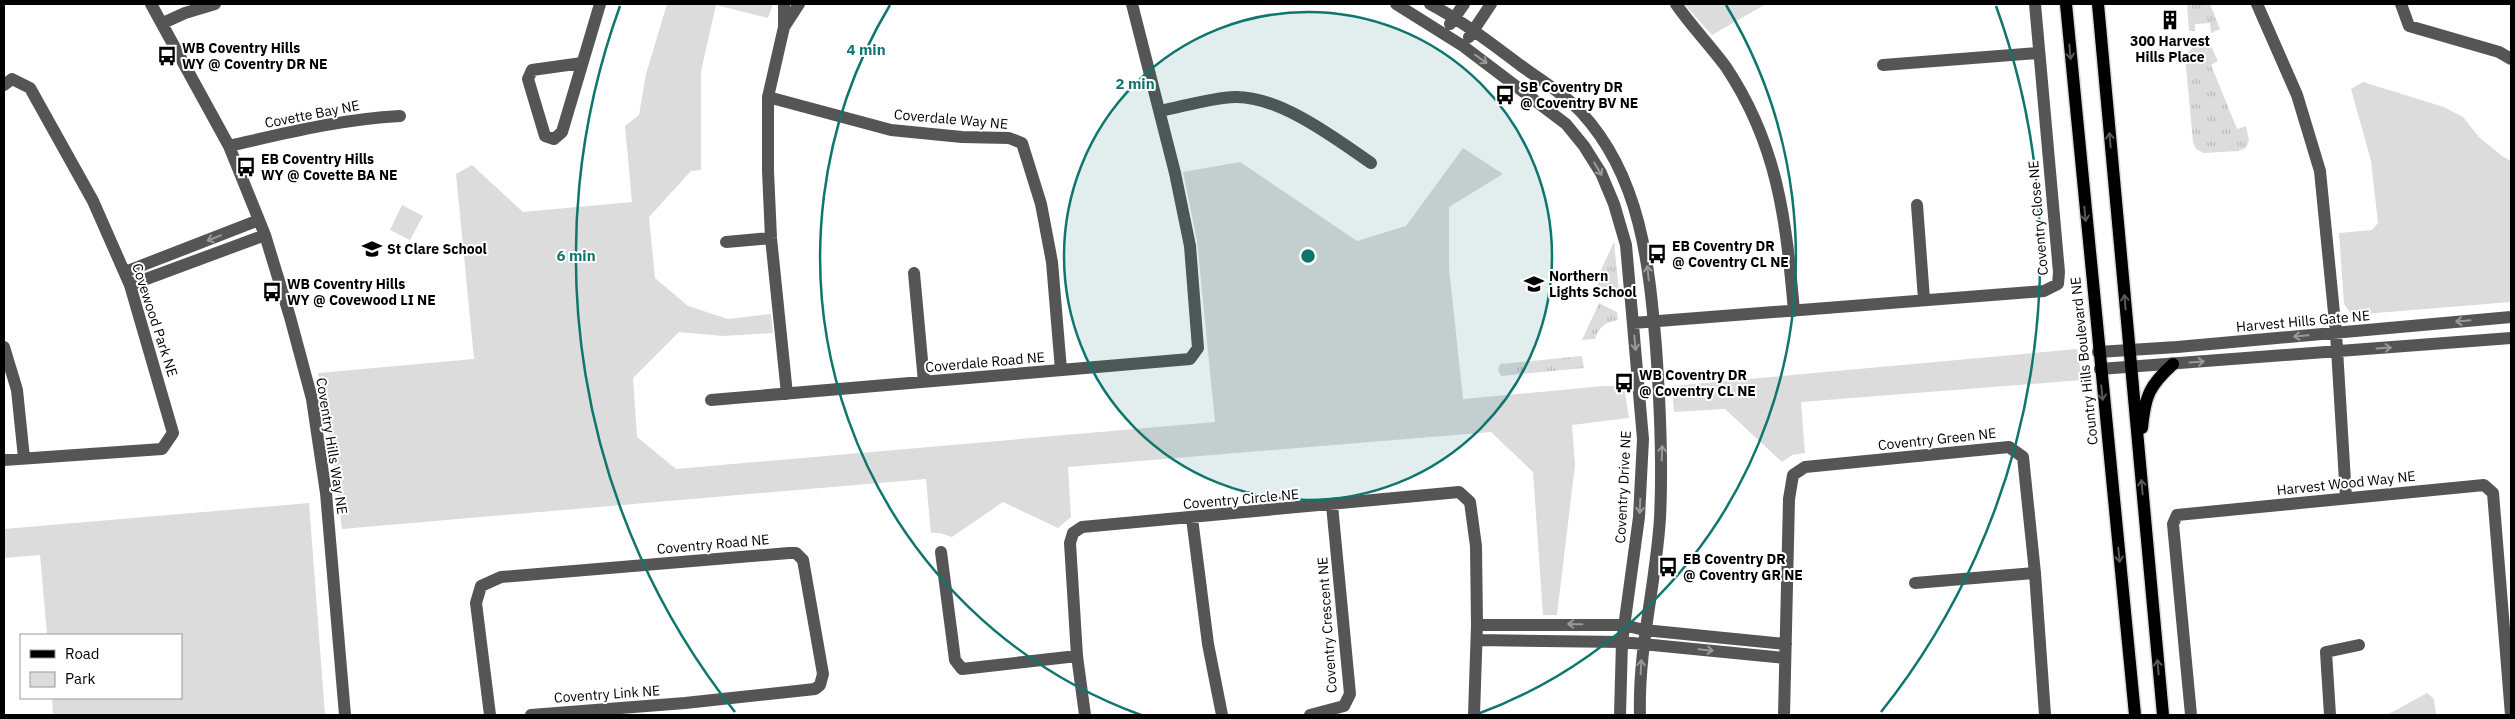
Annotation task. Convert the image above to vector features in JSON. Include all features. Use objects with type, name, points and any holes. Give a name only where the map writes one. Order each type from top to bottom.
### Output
[{"type":"main road","name":"Country Hills Boulevard NE","points":[[2066,4],[2098,352],[2135,715]]},
{"type":"main road","points":[[2098,4],[2163,715]]},
{"type":"main road","points":[[2139,455],[2148,390],[2156,379],[2173,364]]},
{"type":"main road","points":[[2130,715],[2132,685]]},
{"type":"street","points":[[163,23],[185,13],[215,4]]},
{"type":"street","points":[[582,63],[532,70],[528,79],[545,136],[554,139],[562,132],[600,4]]},
{"type":"street","points":[[784,4],[784,27],[768,97],[768,170],[771,238],[787,394]]},
{"type":"street","points":[[784,27],[799,4]]},
{"type":"street","name":"Coverdale Road NE","points":[[711,400],[1190,359],[1198,348],[1190,246],[1160,111],[1132,4]]},
{"type":"street","name":"Coventry Drive NE","points":[[1396,4],[1444,32],[1566,124],[1584,146],[1601,173],[1614,204],[1626,245],[1643,439],[1640,517],[1622,642],[1620,715]]},
{"type":"street","points":[[1430,4],[1473,30],[1556,90],[1581,112],[1618,164],[1631,193],[1645,244],[1654,322],[1662,438],[1660,519],[1644,630],[1640,715]]},
{"type":"street","points":[[1444,32],[1464,4]]},
{"type":"street","points":[[1463,46],[1491,4]]},
{"type":"street","points":[[1676,4],[1726,68],[1751,109],[1765,143],[1778,187],[1786,228],[1794,311]]},
{"type":"street","name":"Coventry Close NE","points":[[1633,323],[2044,291],[2058,284],[2059,272],[2035,4]]},
{"type":"street","points":[[2257,4],[2297,95],[2320,172],[2336,333],[2346,498]]},
{"type":"street","points":[[2400,4],[2409,26],[2499,52],[2511,59]]},
{"type":"street","name":"Coventry Hills Way NE","points":[[157,5],[163,23],[229,146],[260,220],[312,399],[326,493],[345,715]]},
{"type":"street","points":[[1883,65],[2038,53]]},
{"type":"street","name":"Covewood Park NE","points":[[4,85],[12,80],[30,88],[93,200],[130,285],[173,433],[162,449],[4,460]]},
{"type":"street","name":"Coverdale Way NE","points":[[768,97],[891,130],[962,137],[1009,138],[1022,143],[1041,204],[1052,262],[1061,370]]},
{"type":"street","points":[[1160,111],[1237,97],[1265,102],[1312,122],[1371,162]]},
{"type":"street","name":"Covette Bay NE","points":[[229,146],[298,130],[372,118],[400,116]]},
{"type":"street","points":[[1917,205],[1924,299]]},
{"type":"street","points":[[125,272],[260,220]]},
{"type":"street","points":[[130,285],[265,235]]},
{"type":"street","points":[[726,242],[771,238]]},
{"type":"street","points":[[914,273],[924,382]]},
{"type":"street","name":"Harvest Hills Gate NE","points":[[2098,352],[2511,317]]},
{"type":"street","points":[[2100,370],[2511,338]]},
{"type":"street","points":[[4,347],[17,390],[24,458]]},
{"type":"street","name":"Coventry Green NE","points":[[1784,715],[1789,499],[1793,475],[1805,468],[2010,447],[2023,457],[2035,573],[2045,715]]},
{"type":"street","name":"Harvest Wood Way NE","points":[[2191,715],[2173,524],[2177,516],[2484,485],[2493,493],[2511,715]]},
{"type":"street","name":"Coventry Circle NE","points":[[1085,715],[1077,656],[1070,543],[1073,533],[1082,527],[1459,492],[1470,502],[1476,546],[1478,625],[1474,715]]},
{"type":"street","name":"Coventry Crescent NE","points":[[1310,715],[1344,706],[1350,694],[1332,505]]},
{"type":"street","points":[[1192,518],[1208,644],[1222,715]]},
{"type":"street","points":[[941,552],[955,660],[962,669],[1077,656]]},
{"type":"street","name":"Coventry Road NE","points":[[490,715],[476,603],[481,586],[491,580],[501,577],[796,554],[803,560],[822,674],[820,685],[809,691],[687,709]]},
{"type":"street","points":[[1915,583],[2035,573]]},
{"type":"street","points":[[1478,625],[1624,625],[1644,630],[1786,644]]},
{"type":"street","points":[[1477,640],[1622,642],[1785,658]]},
{"type":"street","points":[[2330,715],[2326,652],[2358,645]]},
{"type":"street","name":"Coventry Link NE","points":[[531,715],[687,709]]},
{"type":"green space","points":[[667,4],[773,4],[768,18],[716,5],[701,71],[701,170],[691,171],[649,217],[655,278],[688,306],[728,319],[771,314],[773,333],[723,336],[679,332],[633,378],[637,437],[676,469],[1215,422],[1197,241],[1183,172],[1240,162],[1357,241],[1406,226],[1463,148],[1503,174],[1449,207],[1449,268],[1463,399],[1604,386],[1624,386],[1629,418],[1572,425],[1575,465],[1557,615],[1543,615],[1533,472],[1491,432],[1068,467],[1071,517],[1058,528],[1003,502],[952,537],[940,533],[931,533],[926,479],[342,529],[328,421],[318,373],[474,359],[456,174],[472,165],[523,212],[632,202],[625,126],[639,115],[646,74]]},
{"type":"green space","points":[[1684,4],[1766,4],[1712,35]]},
{"type":"green space","points":[[2187,4],[2210,4],[2220,29],[2211,33],[2210,23],[2195,24],[2195,31],[2189,31]]},
{"type":"green space","points":[[2211,46],[2218,61],[2211,65],[2237,129],[2246,126],[2249,140],[2246,148],[2238,151],[2204,153],[2196,149],[2193,142],[2185,56],[2193,47]]},
{"type":"green space","points":[[2363,82],[2444,107],[2463,117],[2479,137],[2511,161],[2511,302],[2352,315],[2344,304],[2339,233],[2372,230],[2378,223],[2371,161],[2351,89]]},
{"type":"green space","points":[[402,205],[423,216],[410,240],[390,230]]},
{"type":"green space","points":[[1614,242],[1620,300],[1596,288],[1599,283],[1596,281]]},
{"type":"green space","points":[[1599,303],[1617,312],[1618,320],[1603,326],[1598,331],[1595,339],[1582,340]]},
{"type":"green space","points":[[2077,349],[2082,380],[1801,402],[1805,453],[1792,455],[1782,462],[1725,409],[1674,412],[1672,386]]},
{"type":"green space","points":[[1582,356],[1584,368],[1501,376],[1498,370],[1500,364]]},
{"type":"green space","points":[[309,503],[325,715],[53,715],[52,699],[182,699],[182,634],[47,634],[40,555],[4,558],[4,529]]},
{"type":"green space","points":[[2427,693],[2434,699],[2436,715],[2387,715]]},
{"type":"place","name":"300 Harvest Hills Place","points":[[2170,20]]},
{"type":"place","name":"WB Coventry Hills WY @ Coventry DR NE","points":[[167,56]]},
{"type":"place","name":"SB Coventry DR @ Coventry BV NE","points":[[1505,95]]},
{"type":"place","name":"EB Coventry Hills WY @ Covette BA NE","points":[[246,167]]},
{"type":"place","name":"St Clare School","points":[[372,249]]},
{"type":"place","name":"EB Coventry DR @ Coventry CL NE","points":[[1657,254]]},
{"type":"place","name":"Northern Lights School","points":[[1534,284]]},
{"type":"place","name":"WB Coventry Hills WY @ Covewood LI NE","points":[[272,292]]},
{"type":"place","name":"WB Coventry DR @ Coventry CL NE","points":[[1624,383]]},
{"type":"place","name":"EB Coventry DR @ Coventry GR NE","points":[[1668,567]]}]
